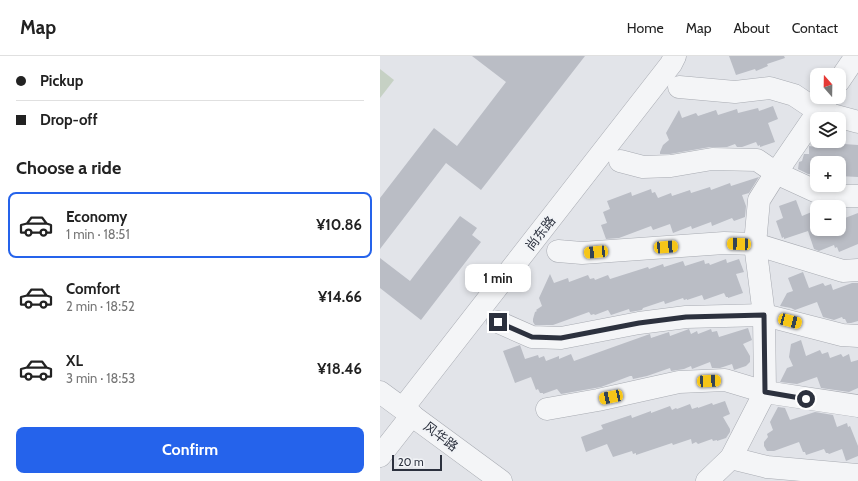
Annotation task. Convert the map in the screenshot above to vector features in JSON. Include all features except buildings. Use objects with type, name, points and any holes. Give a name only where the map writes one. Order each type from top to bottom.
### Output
[{"type":"street","name":"尚东路","points":[[380,456],[393,406],[671,64],[675,56]]},
{"type":"street","points":[[846,71],[856,56]]},
{"type":"street","points":[[678,87],[735,92],[770,88],[810,100]]},
{"type":"street","points":[[707,481],[731,458],[765,392],[764,315],[755,244],[759,200],[823,104],[858,122]]},
{"type":"street","points":[[620,161],[643,167],[670,166],[712,159],[757,160],[776,173],[826,196],[858,196]]},
{"type":"street","points":[[558,251],[582,253],[724,243],[755,244],[843,271],[858,270]]},
{"type":"street","points":[[498,322],[532,337],[561,338],[639,323],[686,317],[764,315],[842,335],[858,336]]},
{"type":"street","points":[[548,409],[598,400],[679,382],[725,380],[765,392],[858,406]]},
{"type":"street","name":"风华路","points":[[393,406],[501,481]]},
{"type":"street","points":[[731,458],[767,466],[858,475]]},
{"type":"green space","points":[[380,69],[394,80],[380,98]]},
{"type":"route","points":[[498,322],[532,337],[561,338],[639,323],[686,317],[764,315],[765,392],[806,399]]}]
